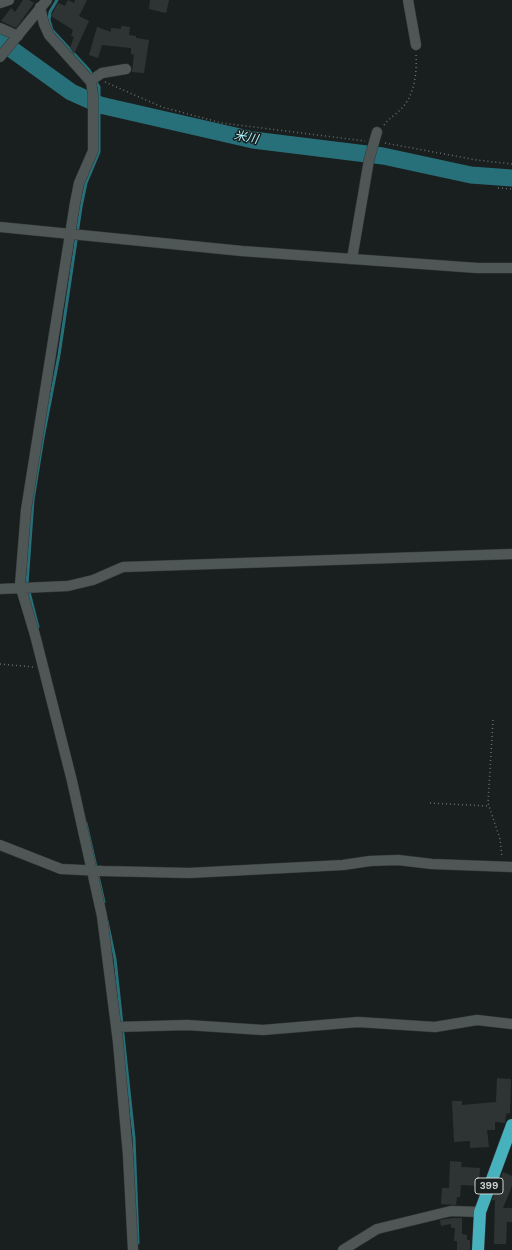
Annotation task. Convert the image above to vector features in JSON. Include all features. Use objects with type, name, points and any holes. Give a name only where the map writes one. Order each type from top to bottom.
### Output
[{"type":"highway","name":"399","points":[[478,1250],[480,1212],[512,1125]]},
{"type":"street","points":[[0,3],[9,0]]},
{"type":"street","points":[[408,0],[416,45]]},
{"type":"street","points":[[0,56],[44,4]]},
{"type":"street","points":[[44,4],[44,24],[49,35],[94,78],[93,151],[79,183],[26,510],[26,588],[42,662],[97,871],[102,916],[120,1027],[133,1250]]},
{"type":"street","points":[[0,28],[17,37]]},
{"type":"street","points":[[94,78],[109,71],[126,69]]},
{"type":"street","points":[[352,259],[369,160],[374,141]]},
{"type":"street","points":[[0,227],[242,251],[477,268],[512,268]]},
{"type":"street","points":[[0,589],[68,586],[93,580],[123,567],[512,554]]},
{"type":"street","points":[[0,845],[61,869],[97,871],[189,873],[343,865],[370,861],[398,860],[432,864],[508,867]]},
{"type":"street","points":[[120,1027],[187,1025],[263,1030],[358,1022],[435,1027],[477,1020],[512,1024]]},
{"type":"street","points":[[343,1250],[377,1229],[450,1211],[480,1212]]},
{"type":"path","points":[[374,141],[389,119],[403,107],[411,96],[416,76],[416,45]]},
{"type":"path","points":[[94,78],[162,107],[222,123],[374,141],[477,160],[512,164]]},
{"type":"path","points":[[498,188],[512,189]]},
{"type":"path","points":[[0,664],[34,667],[42,662]]},
{"type":"path","points":[[493,720],[488,806],[508,867]]},
{"type":"path","points":[[430,803],[488,806]]},
{"type":"building","points":[[23,0],[29,0],[34,3],[16,28],[1,21],[11,8],[15,12]]},
{"type":"building","points":[[68,0],[74,3],[75,0],[87,0],[79,16],[89,21],[74,54],[70,48],[74,37],[71,36],[73,30],[51,16],[58,3],[65,6]]},
{"type":"building","points":[[150,0],[169,0],[166,13],[149,9]]},
{"type":"building","points":[[121,26],[130,27],[129,35],[136,36],[136,38],[149,40],[144,73],[132,72],[134,55],[131,54],[131,48],[102,45],[98,58],[89,55],[97,27],[111,32],[111,28],[121,29]]},
{"type":"building","points":[[497,1078],[511,1079],[510,1113],[506,1114],[505,1123],[495,1122],[495,1130],[487,1130],[489,1147],[470,1148],[470,1141],[454,1142],[452,1101],[462,1101],[462,1105],[496,1102]]},
{"type":"building","points":[[450,1161],[462,1162],[461,1167],[480,1168],[479,1186],[461,1185],[460,1197],[457,1197],[456,1205],[441,1204],[442,1188],[449,1188]]},
{"type":"building","points":[[503,1172],[512,1176],[512,1186],[503,1208],[512,1208],[512,1222],[507,1222],[506,1244],[494,1244],[495,1200],[492,1200]]},
{"type":"building","points":[[462,1218],[462,1234],[467,1235],[467,1240],[470,1240],[470,1250],[457,1250],[457,1241],[454,1241],[455,1228],[451,1228],[451,1224],[441,1226],[440,1220]]},
{"type":"waterway","points":[[38,627],[27,584],[33,500],[59,355],[81,207],[86,183],[99,152],[99,87],[89,70],[52,30],[49,20],[50,12],[57,0]]},
{"type":"waterway","name":"米川","points":[[0,41],[71,92],[100,105],[253,140],[383,156],[471,175],[512,178]]},
{"type":"waterway","points":[[86,823],[104,902]]},
{"type":"waterway","points":[[107,921],[115,959],[134,1138],[138,1243]]}]
